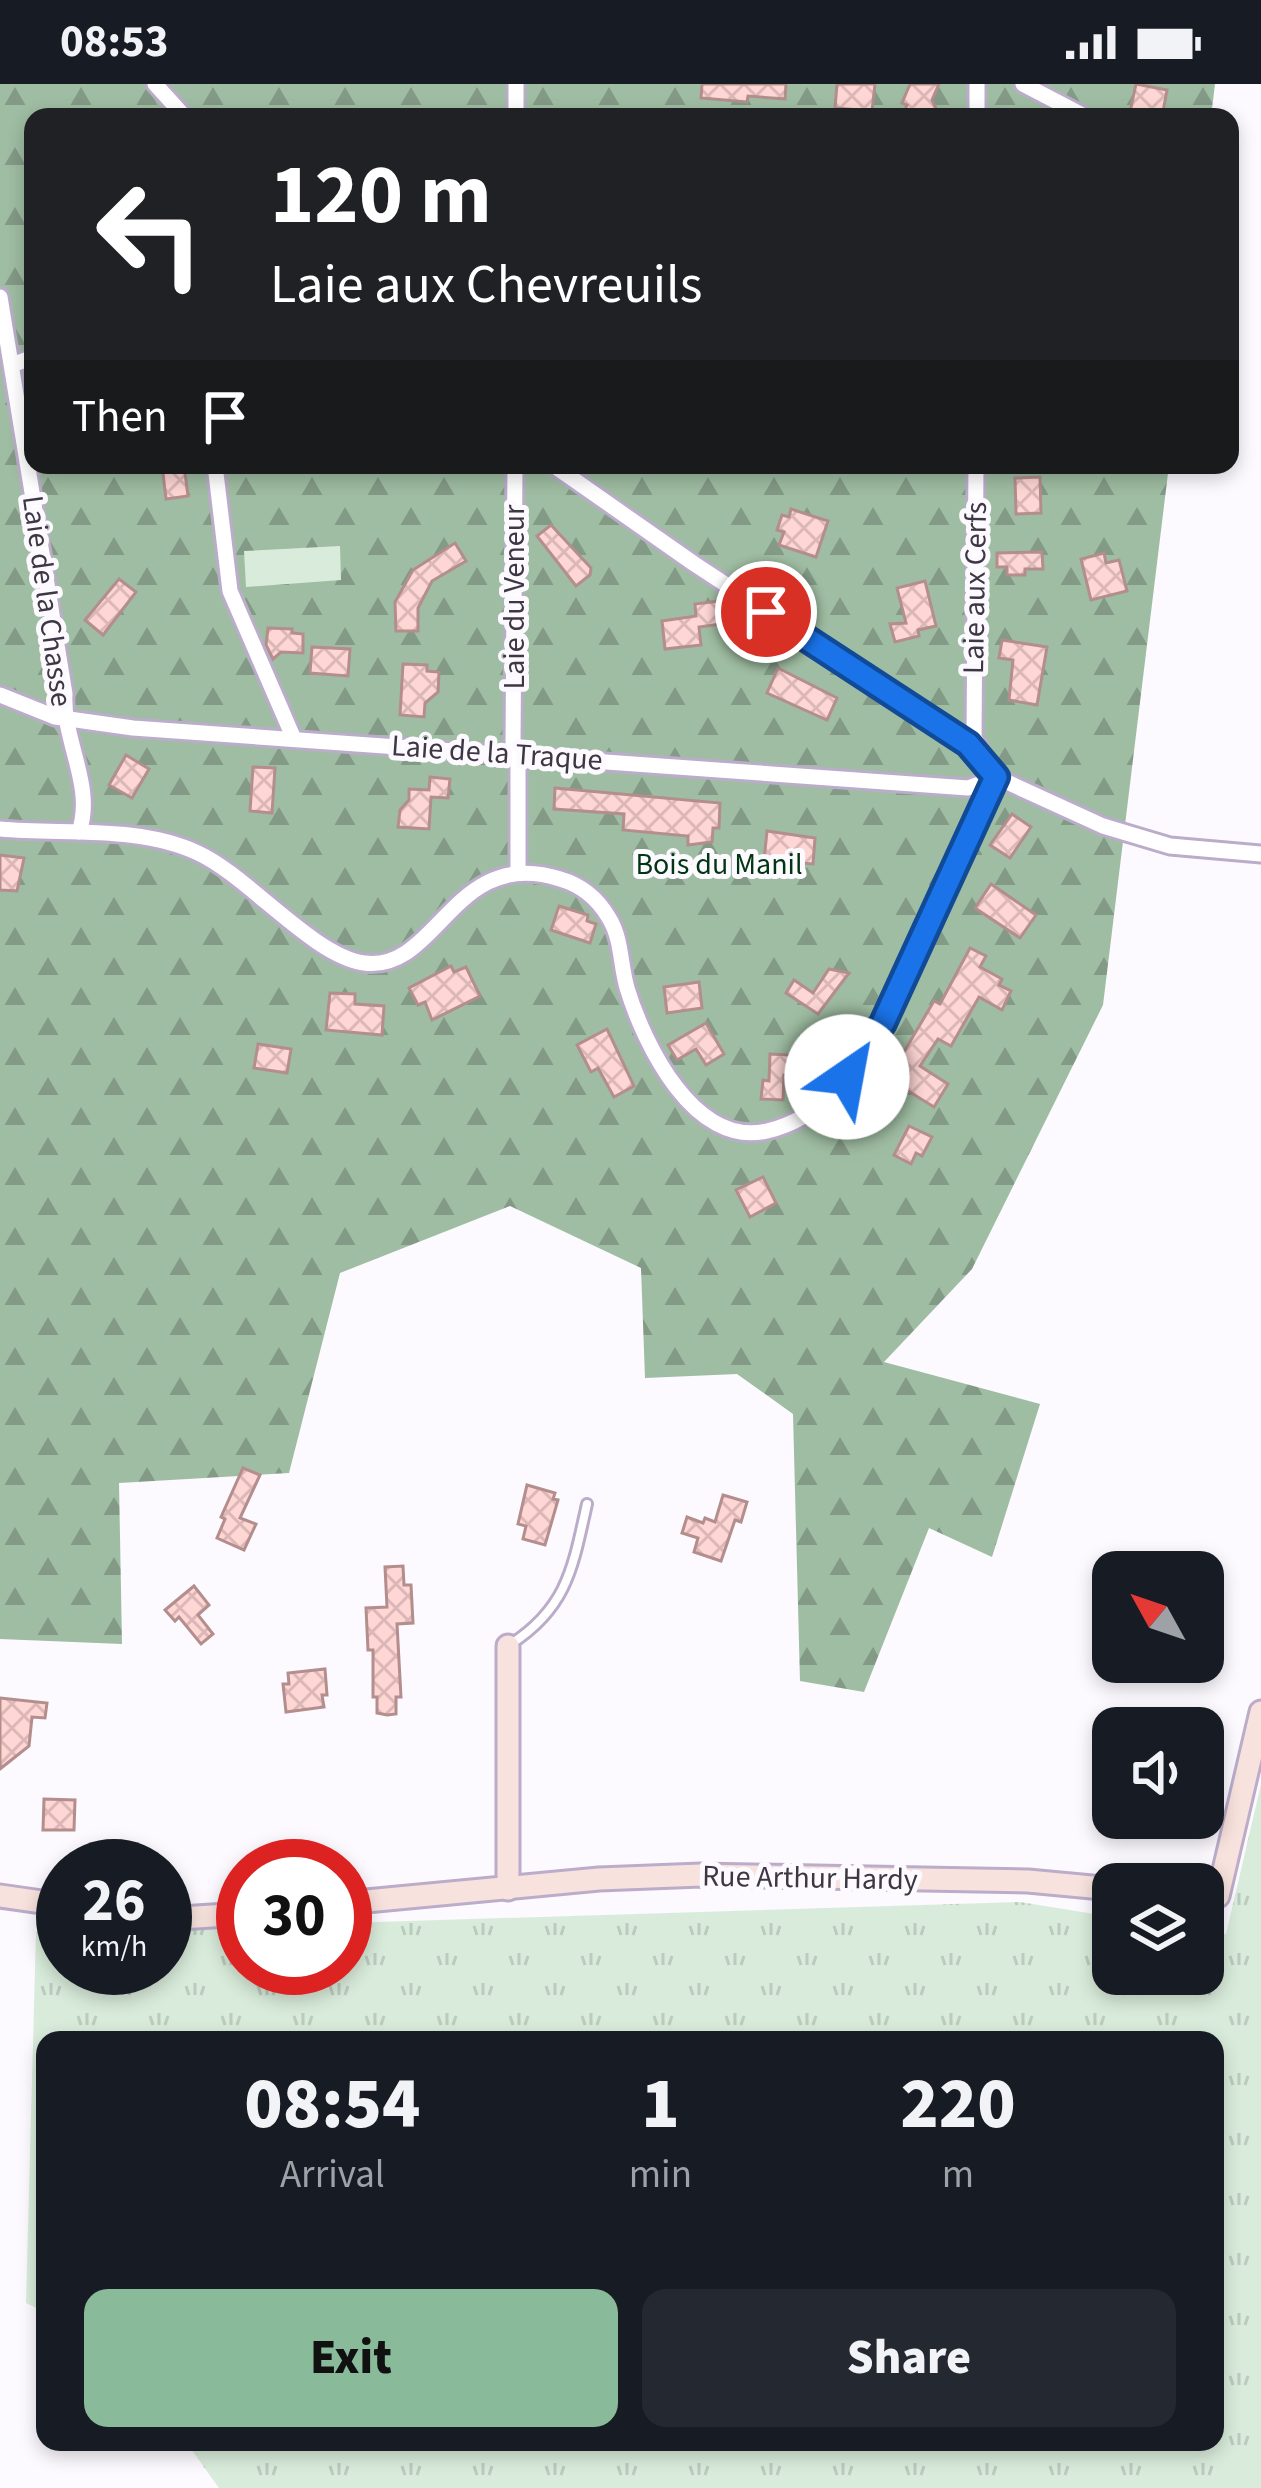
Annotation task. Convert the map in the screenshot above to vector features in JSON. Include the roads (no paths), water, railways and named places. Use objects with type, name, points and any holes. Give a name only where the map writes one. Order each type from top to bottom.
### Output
[{"type":"street","points":[[155,84],[177,108]]},
{"type":"street","points":[[1023,84],[1070,108]]},
{"type":"street","name":"Laie de la Chasse","points":[[0,297],[24,444]]},
{"type":"street","points":[[11,365],[24,360]]},
{"type":"street","name":"Laie de la Chasse","points":[[29,474],[65,694],[64,718],[80,774],[85,817],[80,832]]},
{"type":"street","points":[[216,474],[230,591],[294,739]]},
{"type":"street","name":"Laie du Veneur","points":[[515,474],[513,743],[518,755],[518,872]]},
{"type":"street","points":[[566,474],[968,744],[996,777],[1138,838],[1184,848],[1261,854]]},
{"type":"street","name":"Laie aux Cerfs","points":[[976,474],[974,737],[996,777]]},
{"type":"street","name":"Laie de la Traque","points":[[0,694],[64,718],[133,728],[968,788],[996,777]]},
{"type":"street","points":[[0,830],[80,832],[193,850],[226,869],[332,951],[364,963],[404,953],[465,895],[489,880],[518,872],[564,880],[601,905],[617,933],[635,1012],[675,1086],[715,1124],[734,1132],[756,1133],[812,1112],[831,1097],[863,1057],[996,777]]},
{"type":"street","points":[[508,1646],[508,1889]]},
{"type":"street","points":[[1219,1863],[1261,1712]]},
{"type":"street","name":"Rue Arthur Hardy","points":[[372,1901],[599,1880],[701,1876],[1092,1886]]},
{"type":"street","points":[[0,1896],[36,1901]]},
{"type":"lane","points":[[508,1646],[549,1612],[565,1590],[587,1504]]},
{"type":"park label","name":"Bois du Manil","points":[[719,864]]}]
